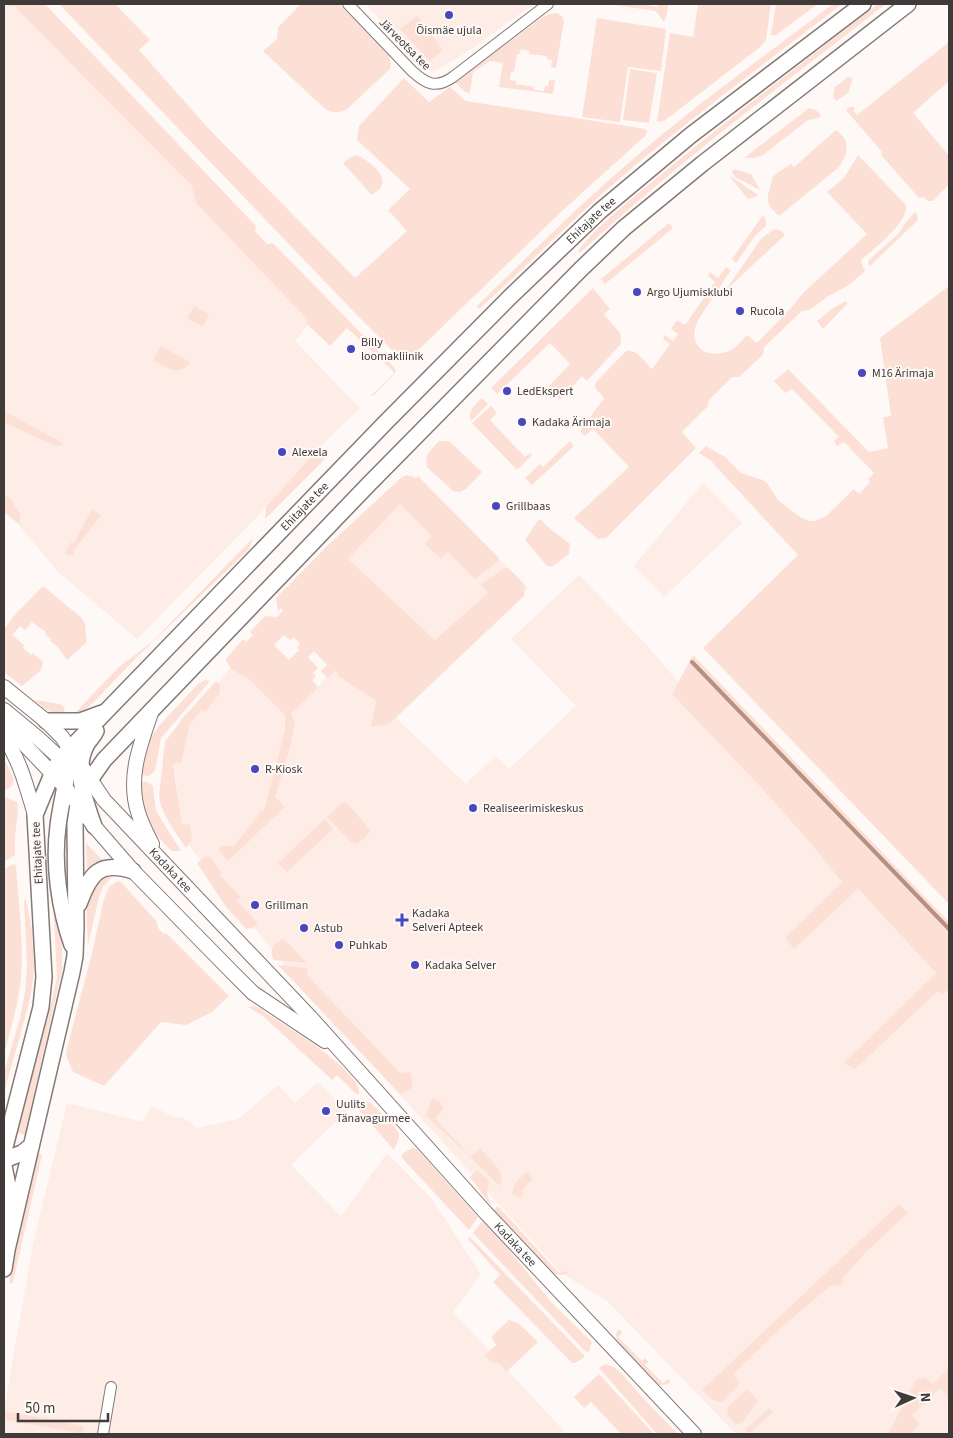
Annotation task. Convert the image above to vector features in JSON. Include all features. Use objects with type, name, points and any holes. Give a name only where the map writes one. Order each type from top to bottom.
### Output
[{"type":"main road","name":"Ehitajate tee","points":[[7,1250],[75,956],[74,845],[76,773],[106,712],[386,422],[510,297],[600,211],[691,135],[862,4]]},
{"type":"main road","name":"Ehitajate tee","points":[[4,1151],[41,1006],[44,977],[35,815],[52,774],[76,773],[104,760],[368,485],[593,257],[624,228],[702,164],[908,4]]},
{"type":"main road","points":[[4,686],[62,737],[94,826]]},
{"type":"main road","points":[[153,709],[138,750],[133,778],[138,812],[155,852]]},
{"type":"main road","points":[[4,710],[40,739],[76,773]]},
{"type":"main road","points":[[46,721],[80,721],[106,712]]},
{"type":"main road","points":[[75,956],[66,929],[57,865],[58,825],[65,787],[76,773],[87,744],[106,712]]},
{"type":"main road","points":[[4,723],[65,787]]},
{"type":"main road","points":[[4,737],[21,768],[35,815]]},
{"type":"main road","points":[[35,815],[50,792],[56,788],[65,787],[76,773]]},
{"type":"main road","name":"Kadaka tee","points":[[76,773],[155,852],[311,1018],[486,1213],[694,1434]]},
{"type":"main road","name":"Kadaka tee","points":[[94,826],[133,871],[253,993],[340,1052]]},
{"type":"main road","points":[[76,910],[86,884],[98,871],[114,867],[133,871]]},
{"type":"main road","points":[[4,1109],[22,1078]]},
{"type":"main road","points":[[4,1160],[22,1153],[31,1146]]},
{"type":"main road","points":[[4,1166],[8,1186],[7,1250],[4,1269]]},
{"type":"street","name":"Järveotsa tee","points":[[348,4],[417,76],[432,84],[442,83],[452,77],[548,4]]},
{"type":"street","points":[[103,1434],[111,1387]]},
{"type":"shaded area","points":[[4,4],[14,4],[148,140],[315,316],[295,341],[360,408],[334,433],[253,521],[137,639],[58,572],[18,524],[4,513]]},
{"type":"shaded area","points":[[7,4],[45,4],[256,226],[255,231],[267,244],[273,243],[393,366],[396,371],[394,374],[373,396],[371,396],[394,373],[393,371],[347,328],[330,346],[306,323],[308,320],[196,203],[192,186],[13,5],[10,7]]},
{"type":"shaded area","points":[[59,4],[115,4],[150,40],[139,50],[208,128],[355,278],[407,231],[388,210],[410,189],[357,140],[359,126],[404,78],[429,102],[450,87],[466,101],[646,129],[647,132],[645,136],[561,212],[407,361],[403,361]]},
{"type":"shaded area","points":[[301,4],[339,4],[389,56],[390,69],[344,111],[332,112],[323,107],[263,51],[277,39],[278,27]]},
{"type":"shaded area","points":[[365,4],[534,4],[464,54],[432,73]]},
{"type":"shaded area","points":[[607,4],[647,4],[657,7],[658,4],[668,4],[664,22],[656,11]]},
{"type":"shaded area","points":[[698,4],[771,4],[766,40],[759,48],[664,121],[657,122],[670,33],[693,37]]},
{"type":"shaded area","points":[[776,4],[818,4],[776,35],[771,35]]},
{"type":"shaded area","points":[[833,4],[842,4],[690,121],[630,170],[479,309],[477,306],[534,250],[592,195],[656,139]]},
{"type":"shaded area","points":[[878,4],[886,4],[731,125],[617,219],[581,252],[578,252],[599,228],[639,193]]},
{"type":"shaded area","points":[[557,13],[562,16],[564,21],[556,68],[551,67],[552,60],[547,59],[547,56],[529,54],[529,51],[521,49],[520,54],[517,54],[514,72],[511,72],[510,80],[516,81],[516,84],[534,87],[534,90],[544,91],[545,86],[548,86],[549,80],[555,80],[553,94],[499,87],[503,63],[490,61],[473,72],[470,93],[465,92],[455,82],[541,18]]},
{"type":"shaded area","points":[[417,16],[443,50],[430,61],[400,29]]},
{"type":"shaded area","points":[[597,18],[666,29],[661,71],[628,67],[620,122],[582,117]]},
{"type":"shaded area","points":[[949,42],[949,81],[913,113],[949,156],[949,184],[933,201],[928,201],[924,197],[919,198],[881,155],[882,152],[846,110],[849,107],[854,107],[853,111],[857,115]]},
{"type":"shaded area","points":[[630,69],[657,73],[649,123],[623,120]]},
{"type":"shaded area","points":[[848,77],[853,78],[848,93],[836,101],[833,96],[835,87]]},
{"type":"shaded area","points":[[809,108],[816,110],[821,116],[808,120],[763,155],[755,158],[744,158]]},
{"type":"shaded area","points":[[836,130],[841,134],[847,148],[842,163],[779,216],[768,202],[768,194],[773,176],[791,164],[794,167]]},
{"type":"shaded area","points":[[357,155],[371,164],[382,178],[381,187],[372,195],[343,163]]},
{"type":"shaded area","points":[[858,155],[906,205],[906,211],[897,226],[862,259],[861,262],[865,271],[849,285],[827,297],[810,310],[802,311],[764,347],[763,355],[739,377],[732,377],[709,400],[707,407],[682,432],[696,448],[606,538],[598,539],[574,518],[629,467],[593,429],[585,436],[580,431],[604,398],[596,389],[597,381],[626,351],[637,354],[652,369],[670,344],[663,339],[665,335],[673,341],[678,334],[671,329],[677,320],[685,325],[715,282],[708,276],[710,272],[718,278],[726,267],[731,270],[698,320],[694,337],[696,343],[705,352],[720,353],[732,350],[747,335],[757,343],[802,294],[867,234],[827,192],[844,178]]},
{"type":"shaded area","points":[[734,169],[751,174],[760,190],[735,177],[732,172]]},
{"type":"shaded area","points":[[730,177],[732,177],[758,195],[748,199]]},
{"type":"shaded area","points":[[915,212],[918,216],[917,221],[870,266],[869,260],[899,233]]},
{"type":"shaded area","points":[[763,215],[766,220],[766,226],[755,236],[736,263],[732,259]]},
{"type":"shaded area","points":[[669,223],[673,228],[605,284],[601,279]]},
{"type":"shaded area","points":[[774,229],[780,230],[785,235],[725,291],[761,239]]},
{"type":"shaded area","points":[[949,286],[949,904],[703,648],[798,555],[710,460],[699,453],[706,446],[725,457],[741,473],[763,480],[778,500],[800,517],[814,521],[825,517],[854,489],[859,494],[870,482],[868,479],[874,473],[844,442],[837,446],[834,441],[839,437],[792,389],[785,393],[774,381],[788,369],[869,452],[888,448],[883,417],[891,416],[880,338]]},
{"type":"shaded area","points":[[593,288],[610,309],[604,314],[620,333],[621,344],[587,381],[582,376],[560,400],[548,387],[570,364],[550,343],[497,394],[491,388]]},
{"type":"shaded area","points":[[846,301],[847,304],[823,329],[817,321],[833,308]]},
{"type":"shaded area","points":[[194,306],[209,314],[203,327],[187,318]]},
{"type":"shaded area","points":[[161,346],[190,362],[186,367],[178,370],[163,366],[153,360]]},
{"type":"shaded area","points":[[482,398],[488,404],[471,421],[471,411],[474,405]]},
{"type":"shaded area","points":[[491,406],[497,413],[490,420],[525,457],[530,453],[532,455],[517,470],[472,423]]},
{"type":"shaded area","points":[[4,411],[63,443],[62,445],[55,446],[4,422]]},
{"type":"shaded area","points":[[439,441],[449,441],[482,472],[466,489],[460,492],[453,491],[427,467],[428,453]]},
{"type":"shaded area","points":[[570,441],[574,446],[532,485],[525,478],[540,464],[543,467]]},
{"type":"shaded area","points":[[326,454],[323,461],[265,519],[266,507],[312,456]]},
{"type":"shaded area","points":[[407,475],[416,478],[418,476],[499,558],[498,561],[475,579],[448,552],[441,559],[425,544],[432,536],[400,504],[348,559],[435,640],[488,593],[481,585],[504,568],[508,568],[523,584],[524,596],[389,724],[371,727],[376,701],[338,676],[336,670],[291,714],[295,723],[289,751],[275,797],[285,807],[228,861],[219,851],[220,846],[234,846],[259,815],[260,811],[264,811],[285,730],[285,715],[249,679],[232,669],[226,659],[243,639],[246,642],[253,635],[250,632],[265,616],[277,617],[283,611],[281,608],[278,612],[276,598],[325,548],[402,477]],"holes":[[[284,635],[290,640],[294,637],[300,644],[297,647],[299,650],[289,660],[274,645]],[[314,651],[327,665],[321,671],[327,678],[318,687],[312,680],[316,676],[313,673],[318,668],[308,657]]]},
{"type":"shaded area","points":[[412,475],[528,587],[396,718],[466,784],[495,756],[509,769],[576,706],[511,639],[579,575],[645,643],[849,881],[949,982],[949,1434],[736,1434],[607,1301],[561,1273],[298,982],[183,838],[171,740],[236,661],[291,714],[336,670],[284,610]]},
{"type":"shaded area","points":[[703,483],[742,523],[664,597],[634,566]]},
{"type":"shaded area","points":[[4,497],[10,498],[21,516],[19,524],[4,511]]},
{"type":"shaded area","points":[[92,509],[101,515],[73,551],[75,554],[70,556],[65,553],[71,542],[74,543]]},
{"type":"shaded area","points":[[538,520],[541,520],[570,544],[569,554],[553,566],[547,566],[525,540]]},
{"type":"shaded area","points":[[253,538],[249,549],[135,659],[91,705],[80,713],[73,715],[119,667],[152,642]]},
{"type":"shaded area","points":[[43,586],[82,618],[85,624],[87,642],[67,660],[57,646],[50,641],[51,639],[45,634],[46,632],[32,622],[25,630],[20,626],[12,635],[24,645],[23,648],[31,655],[33,653],[43,662],[41,670],[22,686],[4,672],[4,630],[13,617]]},
{"type":"shaded area","points":[[693,655],[949,922],[949,989],[942,994],[938,991],[855,1069],[844,1063],[936,973],[858,889],[794,949],[785,938],[842,882],[781,809],[672,694]]},
{"type":"shaded area","points":[[205,680],[210,681],[161,738],[155,771],[149,776],[139,775],[148,741],[159,726],[198,684]]},
{"type":"shaded area","points":[[216,681],[220,685],[220,693],[205,712],[202,710],[188,726],[189,729],[181,763],[173,764],[182,825],[190,824],[192,839],[186,848],[160,803],[159,796],[165,742],[182,719]]},
{"type":"shaded area","points":[[34,700],[60,704],[64,707],[65,716],[49,711]]},
{"type":"shaded area","points":[[4,758],[14,780],[11,787],[5,790]]},
{"type":"shaded area","points":[[139,782],[147,782],[153,786],[156,811],[181,851],[172,851],[158,836],[148,820]]},
{"type":"shaded area","points":[[4,797],[17,802],[18,811],[15,855],[4,862]]},
{"type":"shaded area","points":[[346,802],[370,830],[360,842],[355,844],[327,817],[341,804]]},
{"type":"shaded area","points":[[49,819],[53,819],[62,970],[25,1135],[16,1132],[57,978]]},
{"type":"shaded area","points":[[325,819],[333,829],[287,872],[278,863]]},
{"type":"shaded area","points":[[86,843],[103,861],[88,870],[87,869]]},
{"type":"shaded area","points":[[206,856],[211,858],[222,873],[220,876],[241,897],[237,901],[258,923],[253,928],[246,929],[226,907],[197,863]]},
{"type":"shaded area","points":[[13,864],[16,865],[22,962],[18,996],[4,1054],[4,869]]},
{"type":"shaded area","points":[[114,874],[103,887],[99,897],[88,945],[87,912],[90,891],[95,883],[103,877]]},
{"type":"shaded area","points":[[118,881],[157,922],[158,928],[164,934],[166,933],[229,996],[212,1012],[186,1025],[161,1022],[104,1086],[73,1072],[66,1055],[104,899],[109,887]]},
{"type":"shaded area","points":[[24,900],[26,900],[32,930],[33,980],[29,1003],[4,1093],[4,1073],[20,1018],[25,992],[27,967]]},
{"type":"shaded area","points":[[283,939],[307,963],[274,960],[271,953],[273,947]]},
{"type":"shaded area","points":[[278,965],[308,968],[307,975],[400,1073],[410,1072],[413,1084],[410,1089],[400,1094]]},
{"type":"shaded area","points":[[253,1006],[263,1009],[263,1011],[336,1061],[349,1073],[357,1085],[359,1094],[356,1094],[337,1075],[332,1080],[264,1017],[248,1007]]},
{"type":"shaded area","points":[[318,1082],[347,1111],[291,1165],[341,1216],[387,1153],[431,1198],[481,1274],[453,1312],[567,1434],[4,1434],[4,1410],[33,1244],[67,1103],[143,1122],[151,1106],[175,1117],[184,1118],[197,1128],[238,1119],[278,1085],[295,1103]]},
{"type":"shaded area","points":[[432,1098],[439,1101],[444,1109],[435,1118],[470,1157],[480,1148],[499,1170],[502,1181],[500,1186],[426,1115]]},
{"type":"shaded area","points":[[366,1101],[370,1102],[397,1130],[399,1138],[394,1150],[357,1108]]},
{"type":"shaded area","points":[[413,1148],[417,1149],[478,1217],[469,1230],[401,1157],[403,1153]]},
{"type":"shaded area","points":[[37,1153],[42,1155],[11,1284],[9,1283]]},
{"type":"shaded area","points":[[477,1170],[489,1181],[487,1193],[491,1206],[470,1177]]},
{"type":"shaded area","points":[[527,1172],[533,1179],[521,1191],[524,1194],[520,1198],[515,1195],[513,1196],[514,1185]]},
{"type":"shaded area","points":[[899,1204],[908,1213],[863,1255],[843,1278],[843,1283],[839,1286],[833,1285],[828,1288],[786,1323],[733,1374],[739,1385],[722,1402],[709,1397],[702,1390]]},
{"type":"shaded area","points":[[498,1206],[559,1273],[567,1271],[568,1273],[562,1275],[554,1274],[494,1210]]},
{"type":"shaded area","points":[[482,1221],[505,1245],[552,1303],[592,1342],[589,1352],[585,1351],[473,1233]]},
{"type":"shaded area","points":[[470,1237],[585,1357],[572,1363],[493,1282],[500,1275],[468,1239]]},
{"type":"shaded area","points":[[509,1320],[518,1323],[538,1342],[506,1372],[502,1366],[496,1362],[494,1364],[485,1355],[496,1345],[491,1337]]},
{"type":"shaded area","points":[[618,1329],[623,1332],[618,1337],[642,1361],[645,1358],[648,1362],[645,1365],[663,1383],[668,1379],[669,1384],[659,1385],[617,1342],[616,1334]]},
{"type":"shaded area","points":[[605,1364],[614,1367],[622,1374],[678,1434],[657,1434],[599,1368]]},
{"type":"shaded area","points":[[949,1368],[949,1396],[940,1388],[912,1415],[920,1424],[910,1434],[888,1434],[916,1380],[924,1377],[933,1384]]},
{"type":"shaded area","points":[[599,1374],[654,1434],[621,1434],[591,1402],[584,1408],[574,1397]]},
{"type":"shaded area","points":[[747,1389],[758,1401],[742,1423],[736,1424],[728,1416],[727,1408]]},
{"type":"shaded area","points":[[769,1408],[773,1412],[749,1434],[745,1430]]},
{"type":"shaded area","points":[[4,1411],[84,1426],[82,1434],[8,1420],[4,1417]]},
{"type":"waterway","points":[[692,662],[949,929]]},
{"type":"place","name":"Õismäe ujula","points":[[449,15]]},
{"type":"place","name":"Argo Ujumisklubi","points":[[637,292]]},
{"type":"place","name":"Rucola","points":[[740,311]]},
{"type":"place","name":"Billy loomakliinik","points":[[351,349]]},
{"type":"place","name":"M16 Ärimaja","points":[[862,373]]},
{"type":"place","name":"LedEkspert","points":[[507,391]]},
{"type":"place","name":"Kadaka Ärimaja","points":[[522,422]]},
{"type":"place","name":"Alexela","points":[[282,452]]},
{"type":"place","name":"Grillbaas","points":[[496,506]]},
{"type":"place","name":"R-Kiosk","points":[[255,769]]},
{"type":"place","name":"Realiseerimiskeskus","points":[[473,808]]},
{"type":"place","name":"Grillman","points":[[255,905]]},
{"type":"place","name":"Kadaka Selveri Apteek","points":[[402,920]]},
{"type":"place","name":"Astub","points":[[304,928]]},
{"type":"place","name":"Puhkab","points":[[339,945]]},
{"type":"place","name":"Kadaka Selver","points":[[415,965]]},
{"type":"place","name":"Uulits Tänavagurmee","points":[[326,1111]]}]
